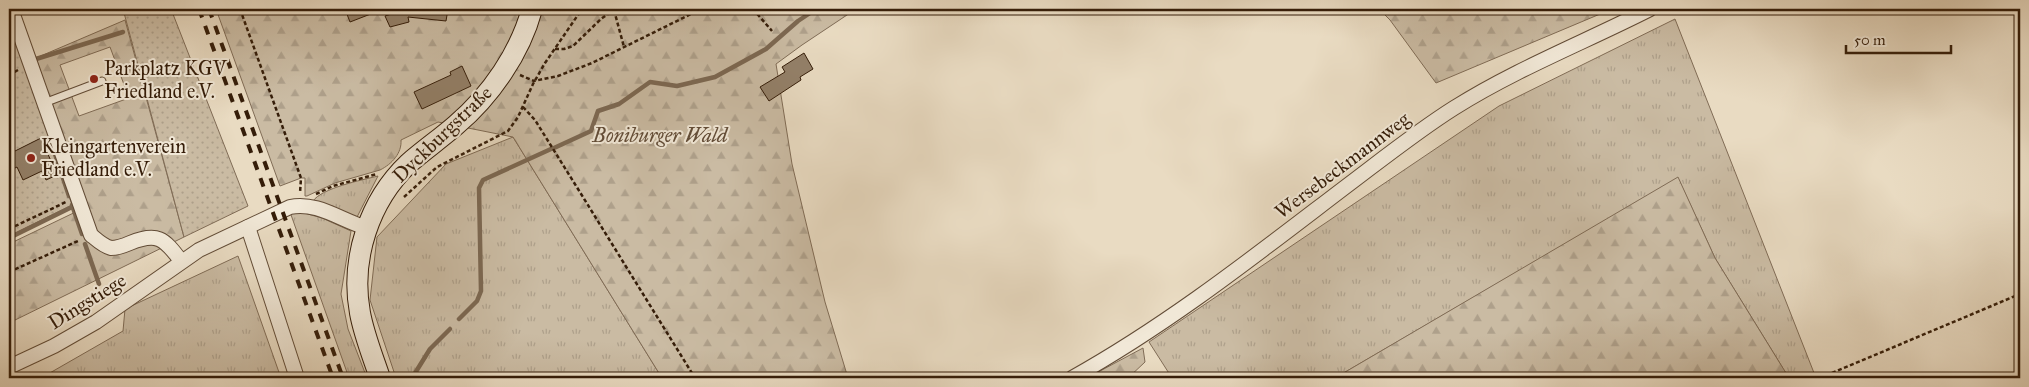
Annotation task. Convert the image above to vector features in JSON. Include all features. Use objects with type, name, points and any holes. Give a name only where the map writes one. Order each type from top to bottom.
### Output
[{"type":"street","points":[[11,9],[92,235]]},
{"type":"street","name":"Dyckburgstraße","points":[[380,378],[366,338],[358,301],[359,260],[368,228],[379,202],[401,172],[465,117],[491,88],[516,50],[532,9]]},
{"type":"street","name":"Wersebeckmannweg","points":[[1072,378],[1114,355],[1162,324],[1412,137],[1456,107],[1497,84],[1650,9]]},
{"type":"street","points":[[302,205],[318,208],[349,223],[368,228]]},
{"type":"street","name":"Dingstiege","points":[[9,367],[54,346],[96,322],[199,250],[290,207],[302,205]]},
{"type":"street","points":[[248,227],[297,378]]},
{"type":"street","name":"Dingstiege","points":[[92,235],[110,248],[119,248],[144,237],[156,237],[166,244],[181,261]]},
{"type":"lane","points":[[44,102],[102,81]]},
{"type":"path","points":[[240,9],[301,178],[302,205]]},
{"type":"path","points":[[403,198],[437,167],[508,131],[523,107],[534,81],[582,9]]},
{"type":"path","points":[[555,49],[573,46],[601,19],[615,9],[624,47]]},
{"type":"path","points":[[534,81],[558,76],[592,63],[702,9]]},
{"type":"path","points":[[753,9],[772,31]]},
{"type":"path","points":[[523,107],[535,120],[695,378]]},
{"type":"path","points":[[302,205],[324,190],[359,178],[381,174]]},
{"type":"path","points":[[9,230],[71,200]]},
{"type":"path","points":[[9,272],[92,235]]},
{"type":"path","points":[[1820,378],[2020,294]]},
{"type":"green space","points":[[123,9],[171,9],[248,206],[184,237]]},
{"type":"green space","name":"Boniburger Wald","points":[[216,9],[856,9],[776,64],[792,164],[825,302],[848,378],[662,378],[513,137],[438,122],[401,140],[398,154],[388,165],[380,170],[335,183],[307,196],[305,196],[305,178],[280,186]]},
{"type":"green space","points":[[1379,9],[1612,9],[1436,83],[1390,20]]},
{"type":"green space","points":[[9,18],[72,205],[9,236]]},
{"type":"green space","points":[[1675,19],[1816,378],[1789,378],[1715,258],[1678,178],[1335,378],[1172,378],[1149,342],[1499,106]]},
{"type":"green space","points":[[125,20],[184,237],[9,323],[9,244],[86,207],[36,58]],"holes":[[[110,47],[129,98],[79,116],[60,65]]]},
{"type":"green space","points":[[513,137],[662,378],[396,378],[370,300],[377,237],[446,164]]},
{"type":"green space","points":[[378,176],[356,219],[313,201],[333,188]]},
{"type":"green space","points":[[1678,177],[1715,258],[1789,378],[1335,378]]},
{"type":"green space","points":[[297,211],[322,218],[351,231],[341,294],[348,329],[367,378],[349,378],[290,212]]},
{"type":"green space","points":[[238,256],[281,378],[41,378],[123,331],[125,309]]},
{"type":"green space","points":[[1143,348],[1145,362],[1128,378],[1087,378]]},
{"type":"building","points":[[345,9],[381,9],[381,10],[350,22]]},
{"type":"building","points":[[401,9],[448,9],[446,21],[408,17],[409,22],[390,27],[385,16],[398,12],[401,14]]},
{"type":"building","points":[[804,53],[813,69],[800,77],[801,80],[769,101],[760,87],[785,72],[782,67]]},
{"type":"building","points":[[462,66],[471,86],[422,109],[414,92],[451,75],[450,72]]},
{"type":"building","name":"Kleingartenverein Friedland e.V.","points":[[41,138],[57,175],[46,180],[42,171],[23,180],[17,167],[9,171],[9,154]]},
{"type":"waterway","points":[[554,148],[591,131],[598,111],[619,104],[650,82],[677,86],[715,77],[766,49],[798,21],[816,9]]},
{"type":"waterway","points":[[36,59],[123,32]]},
{"type":"waterway","points":[[53,148],[69,196]]},
{"type":"waterway","points":[[459,319],[477,301],[481,291],[479,188],[483,180],[551,149]]},
{"type":"waterway","points":[[72,205],[82,234]]},
{"type":"waterway","points":[[9,238],[72,207]]},
{"type":"waterway","points":[[85,244],[99,284]]},
{"type":"waterway","points":[[412,378],[430,349],[450,329]]},
{"type":"railway","points":[[199,9],[333,378]]},
{"type":"railway","points":[[209,9],[343,378]]},
{"type":"place","name":"Parkplatz KGV Friedland e.V.","points":[[94,79]]},
{"type":"place","name":"Kleingartenverein Friedland e.V.","points":[[31,158]]}]
